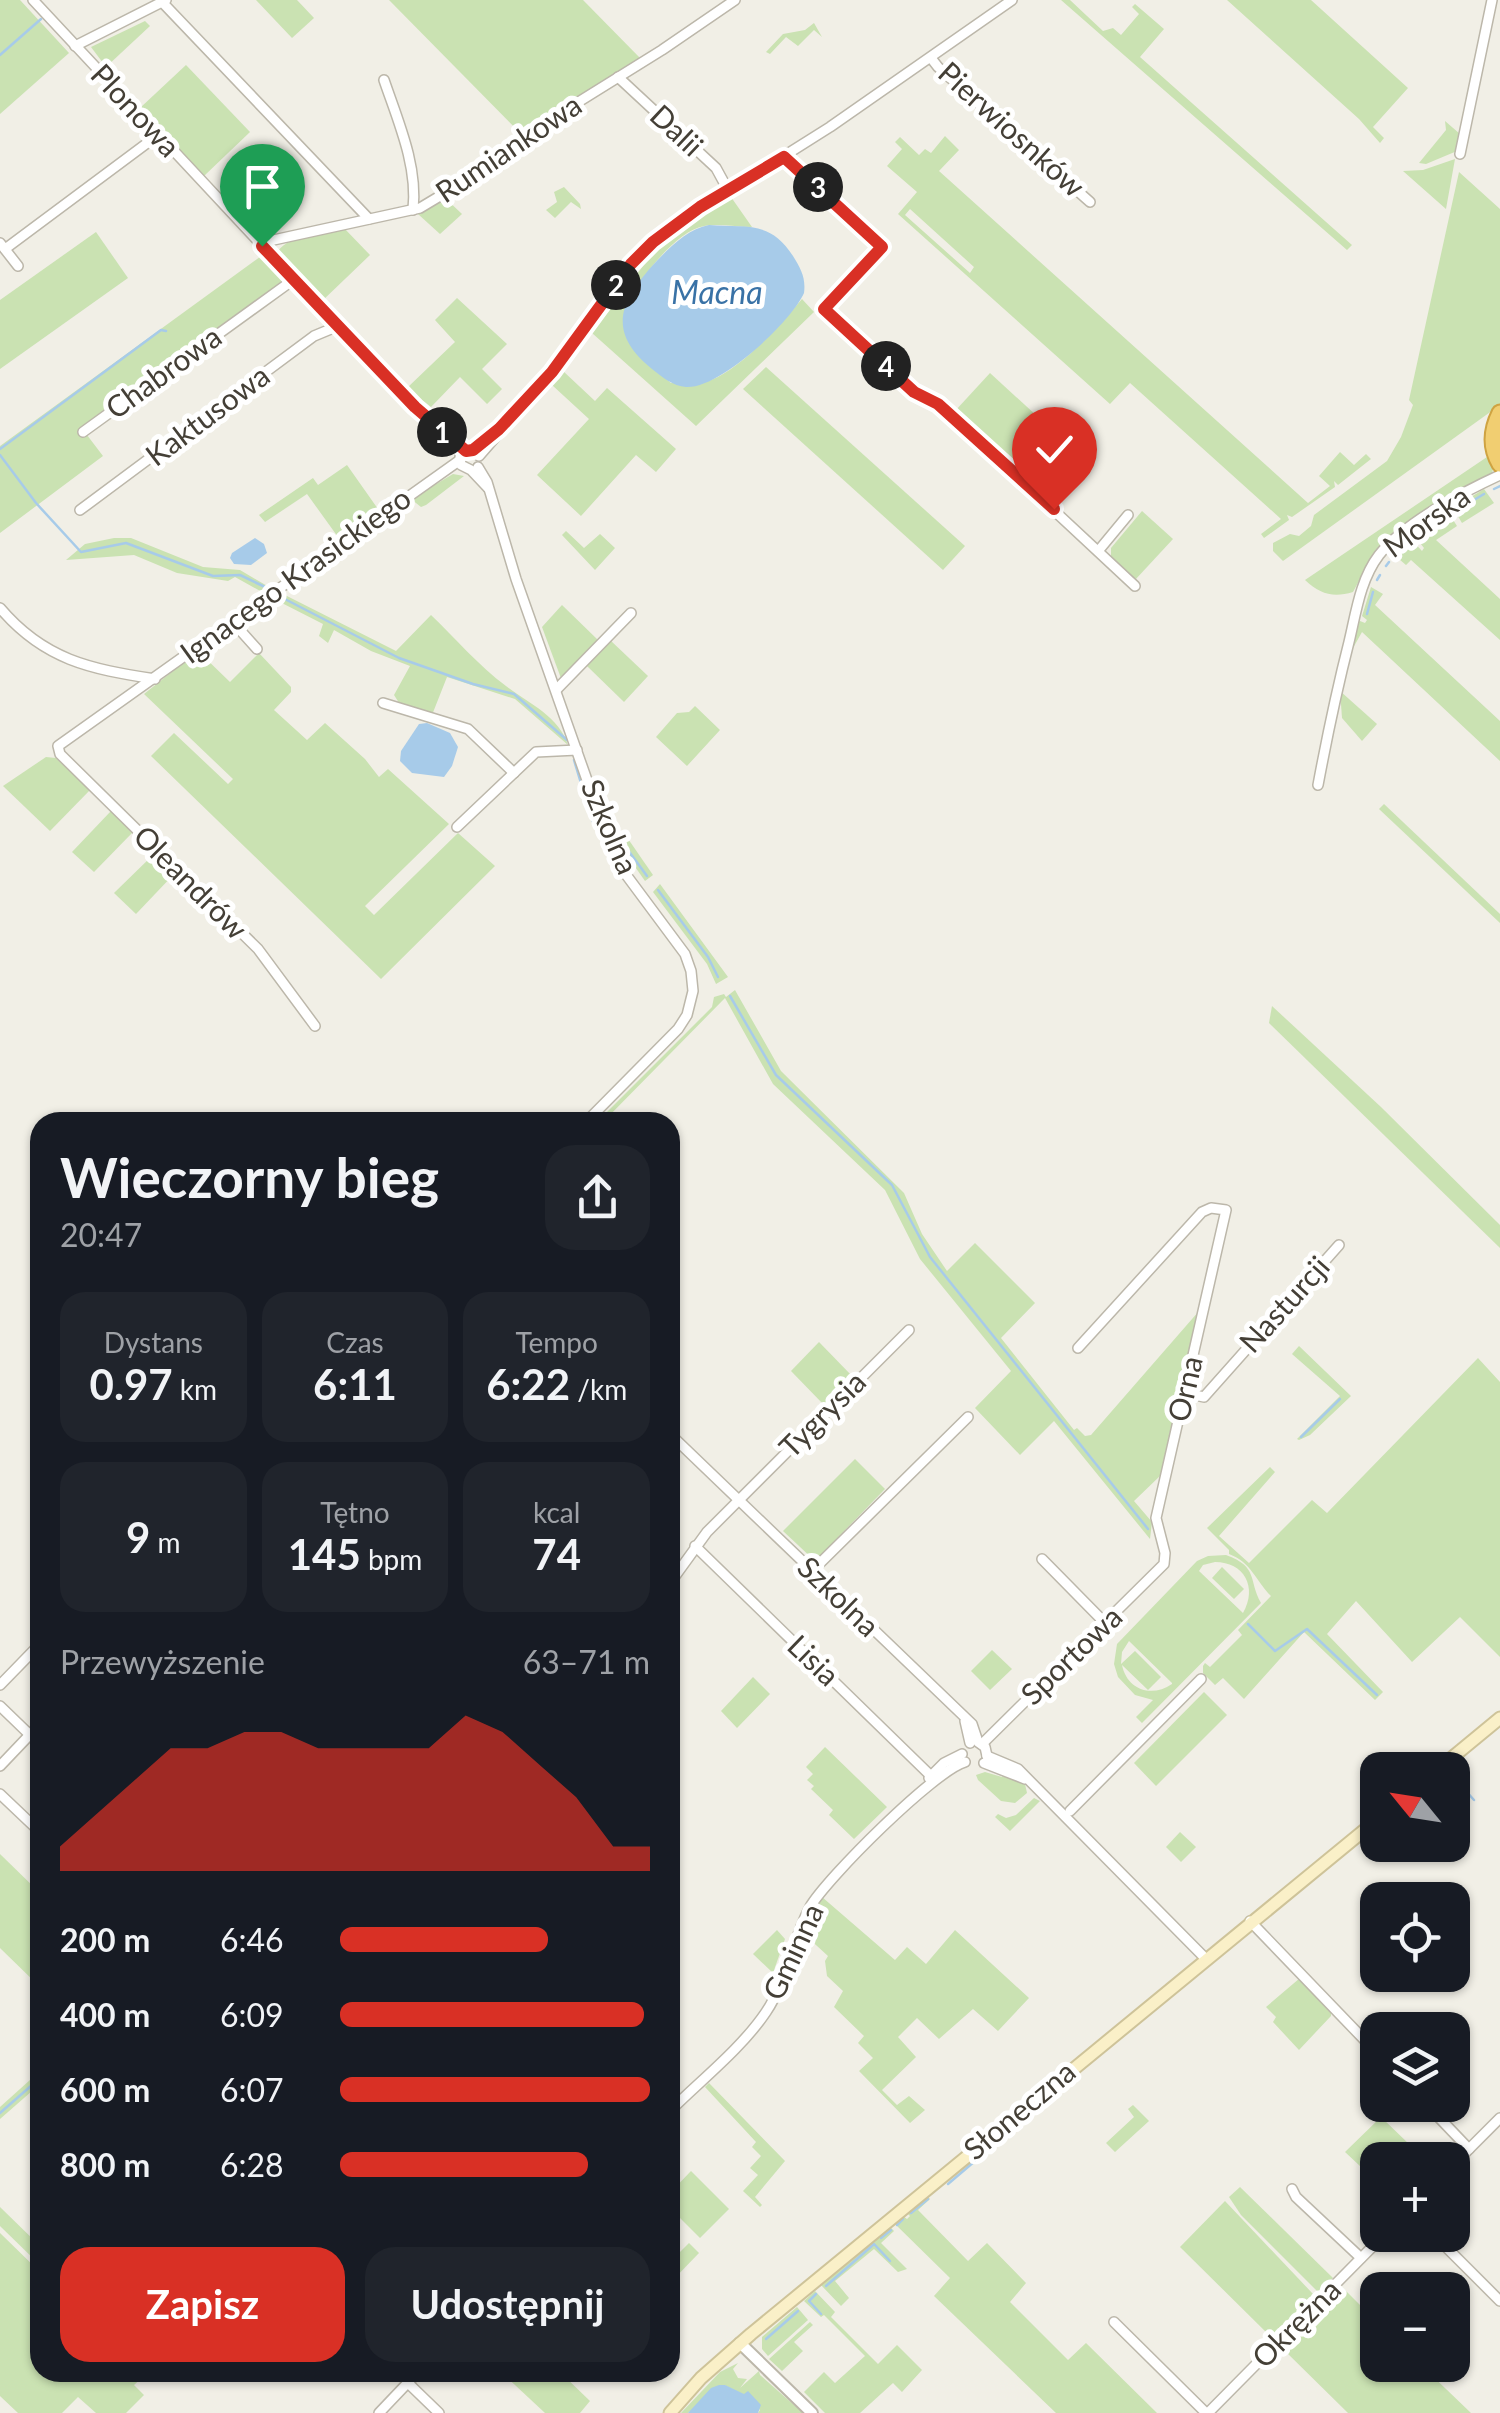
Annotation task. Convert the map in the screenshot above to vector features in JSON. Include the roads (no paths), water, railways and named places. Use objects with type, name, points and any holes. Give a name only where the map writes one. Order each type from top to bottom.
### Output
[{"type":"highway","points":[[1500,414],[1492,434],[1494,454],[1500,464]]},
{"type":"main road","points":[[1458,1752],[1500,1718]]},
{"type":"main road","name":"Słoneczna","points":[[670,2413],[740,2343],[1360,1833]]},
{"type":"street","name":"Plonowa","points":[[33,0],[293,280],[469,459]]},
{"type":"street","name":"Rumiankowa","points":[[262,246],[269,241],[414,210],[439,198],[534,129],[735,0]]},
{"type":"street","name":"Ignacego Krasickiego","points":[[58,746],[231,620],[469,459],[566,356],[644,250],[674,225],[784,157],[1012,0]]},
{"type":"street","points":[[1460,154],[1492,0]]},
{"type":"street","points":[[75,46],[164,1],[369,219]]},
{"type":"street","name":"Pierwiosnków","points":[[932,58],[1090,202]]},
{"type":"street","name":"Dalii","points":[[618,76],[716,168],[728,190]]},
{"type":"street","points":[[384,80],[410,161],[414,210]]},
{"type":"street","points":[[18,266],[2,246],[158,135]]},
{"type":"street","points":[[784,157],[882,247],[824,309],[914,392],[944,408],[1135,586]]},
{"type":"street","name":"Chabrowa","points":[[84,432],[293,280]]},
{"type":"street","name":"Kaktusowa","points":[[80,510],[314,336],[338,326]]},
{"type":"street","name":"Szkolna","points":[[469,459],[488,488],[611,848],[685,954],[693,986],[682,1023],[596,1112]]},
{"type":"street","name":"Morska","points":[[1318,785],[1336,690],[1365,580],[1390,543],[1471,488],[1500,474]]},
{"type":"street","points":[[1100,550],[1128,515]]},
{"type":"street","points":[[0,608],[36,645],[98,669],[155,678]]},
{"type":"street","points":[[556,690],[631,613]]},
{"type":"street","points":[[231,620],[257,649]]},
{"type":"street","points":[[383,704],[468,729],[514,773]]},
{"type":"street","name":"Oleandrów","points":[[58,746],[60,754],[258,949],[316,1026]]},
{"type":"street","points":[[457,827],[536,752],[578,750]]},
{"type":"street","name":"Orna","points":[[1078,1348],[1202,1212],[1211,1208],[1226,1210],[1156,1518],[1165,1553],[1162,1568]]},
{"type":"street","name":"Nasturcji","points":[[1185,1394],[1204,1397],[1339,1244]]},
{"type":"street","name":"Tygrysia","points":[[680,1569],[695,1546],[737,1501],[909,1330]]},
{"type":"street","points":[[812,1571],[968,1417]]},
{"type":"street","name":"Szkolna","points":[[680,1444],[964,1718],[986,1759]]},
{"type":"street","name":"Lisia","points":[[695,1546],[931,1776]]},
{"type":"street","points":[[1042,1559],[1106,1624]]},
{"type":"street","name":"Sportowa","points":[[964,1758],[1162,1568]]},
{"type":"street","points":[[0,1685],[30,1654]]},
{"type":"street","points":[[1070,1811],[1201,1678]]},
{"type":"street","points":[[0,1706],[30,1735],[0,1766]]},
{"type":"street","points":[[964,1758],[975,1767],[986,1759],[1018,1769],[1205,1958]]},
{"type":"street","name":"Gminna","points":[[680,2101],[767,2010],[805,1918],[822,1890],[931,1776],[944,1764],[964,1758]]},
{"type":"street","name":"Gminna","points":[[918,1793],[964,1758]]},
{"type":"street","points":[[0,1794],[30,1822]]},
{"type":"street","points":[[1250,1922],[1360,2035]]},
{"type":"street","points":[[1470,2148],[1500,2118]]},
{"type":"street","points":[[1443,2122],[1462,2142]]},
{"type":"street","points":[[1491,2126],[1500,2135]]},
{"type":"street","points":[[1292,2190],[1361,2258]]},
{"type":"street","name":"Okrężna","points":[[1207,2413],[1367,2252]]},
{"type":"street","points":[[1452,2252],[1499,2298]]},
{"type":"street","points":[[1114,2322],[1207,2413]]},
{"type":"street","points":[[740,2343],[812,2413]]},
{"type":"street","points":[[378,2413],[408,2383],[439,2413]]},
{"type":"water","name":"Macna","points":[[709,225],[756,228],[775,236],[798,265],[804,278],[804,293],[785,320],[753,352],[717,377],[686,387],[664,378],[638,356],[624,331],[623,318],[632,293],[653,265],[686,235]]},
{"type":"water","points":[[255,538],[264,544],[267,553],[251,565],[234,564],[232,553]]},
{"type":"water","points":[[427,723],[450,733],[458,747],[444,777],[412,773],[400,761],[401,751],[419,724]]},
{"type":"water","points":[[719,2385],[744,2394],[748,2391],[761,2405],[758,2413],[688,2413],[711,2388]]},
{"type":"waterway","points":[[0,55],[41,19]]},
{"type":"waterway","points":[[0,449],[161,330],[166,331]]},
{"type":"waterway","points":[[0,455],[36,503],[81,552],[126,543],[213,576],[240,575],[267,588]]},
{"type":"waterway","points":[[1494,489],[1500,486]]},
{"type":"waterway","points":[[1457,510],[1484,494]]},
{"type":"waterway","points":[[1420,536],[1447,517]]},
{"type":"waterway","points":[[1397,553],[1410,543]]},
{"type":"waterway","points":[[1386,566],[1389,562]]},
{"type":"waterway","points":[[1377,580],[1380,575]]},
{"type":"waterway","points":[[1367,614],[1373,592]]},
{"type":"waterway","points":[[277,595],[399,658],[514,694],[567,740]]},
{"type":"waterway","points":[[574,760],[587,803]]},
{"type":"waterway","points":[[590,812],[594,825]]},
{"type":"waterway","points":[[619,838],[647,876]]},
{"type":"waterway","points":[[658,890],[708,957],[718,977]]},
{"type":"waterway","points":[[730,996],[776,1075],[892,1185],[930,1257],[1148,1529]]},
{"type":"waterway","points":[[1301,1437],[1340,1399]]},
{"type":"waterway","points":[[1248,1624],[1275,1651],[1307,1629],[1377,1695]]},
{"type":"waterway","points":[[1470,1796],[1474,1800]]},
{"type":"waterway","points":[[0,2113],[30,2087]]},
{"type":"waterway","points":[[948,2184],[975,2161]]},
{"type":"waterway","points":[[911,2213],[928,2199]]},
{"type":"waterway","points":[[897,2225],[903,2219]]},
{"type":"waterway","points":[[881,2238],[891,2230]]},
{"type":"waterway","points":[[826,2286],[874,2244],[890,2261]]},
{"type":"waterway","points":[[816,2294],[809,2301],[821,2314]]},
{"type":"waterway","points":[[766,2339],[798,2311]]}]
